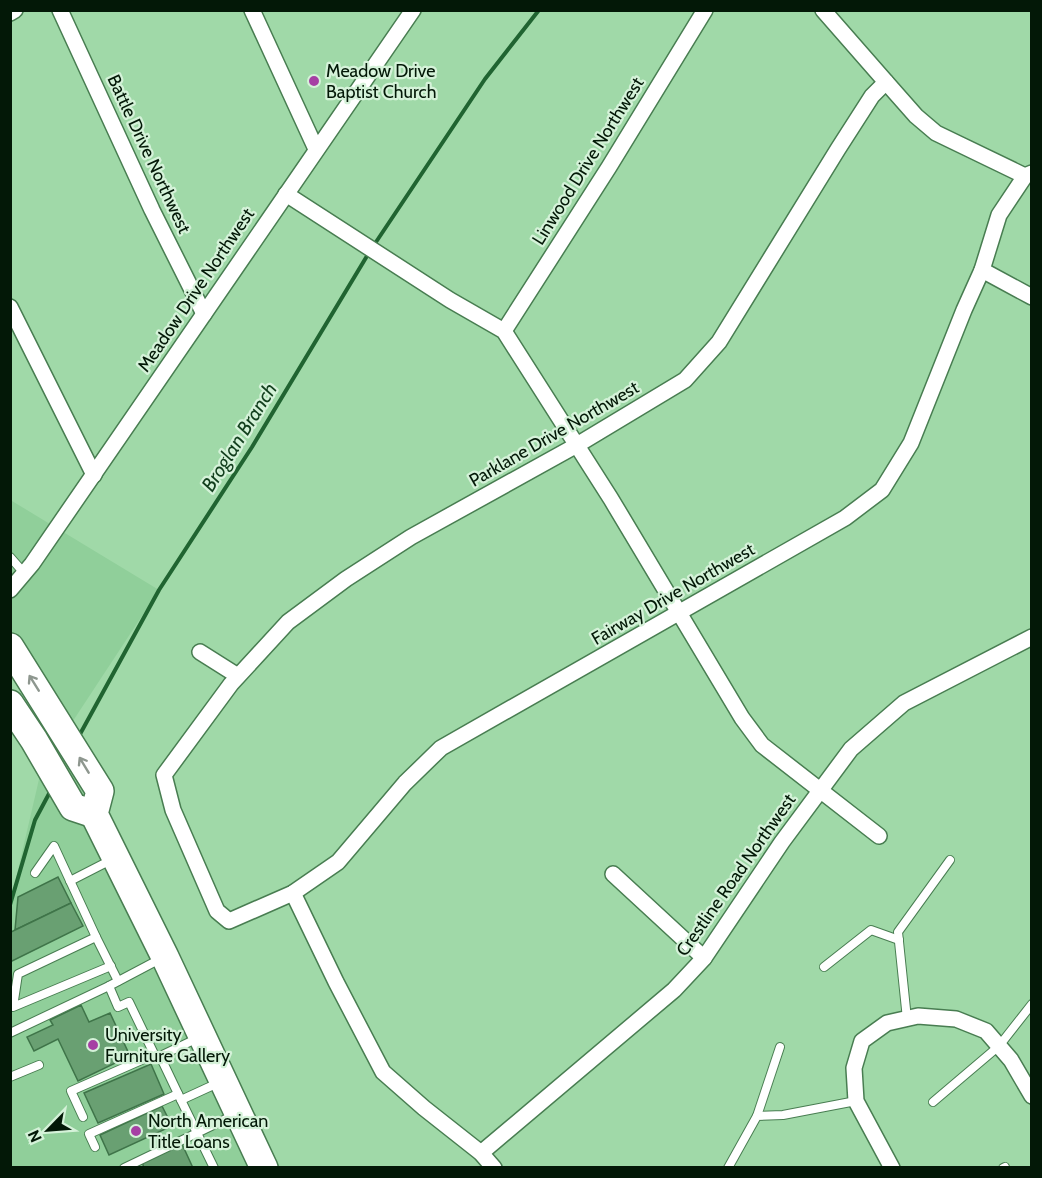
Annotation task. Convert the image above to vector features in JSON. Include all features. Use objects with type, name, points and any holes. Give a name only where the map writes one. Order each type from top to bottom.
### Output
[{"type":"highway","points":[[10,646],[100,791],[94,814],[165,957],[263,1167]]},
{"type":"highway","points":[[10,705],[34,740],[73,807],[94,814]]},
{"type":"street","points":[[10,13],[15,10]]},
{"type":"street","name":"Battle Drive Northwest","points":[[60,10],[152,210],[204,314]]},
{"type":"street","points":[[252,10],[316,149]]},
{"type":"street","name":"Meadow Drive Northwest","points":[[10,590],[32,564],[94,475],[413,10]]},
{"type":"street","name":"Linwood Drive Northwest","points":[[504,331],[609,167],[705,10]]},
{"type":"street","points":[[823,10],[916,116],[936,133],[1028,174]]},
{"type":"street","name":"Parklane Drive Northwest","points":[[210,896],[173,810],[164,775],[238,676],[288,622],[346,579],[411,537],[577,445],[685,380],[719,342],[855,122],[872,96],[886,82]]},
{"type":"street","name":"Fairway Drive Northwest","points":[[210,896],[217,910],[229,921],[293,893],[338,862],[405,783],[441,748],[844,518],[882,490],[911,443],[982,270],[999,215],[1028,174]]},
{"type":"street","points":[[286,194],[450,300],[504,331],[577,445],[755,736],[762,745],[879,836]]},
{"type":"street","points":[[982,270],[1032,297]]},
{"type":"street","points":[[10,308],[94,475]]},
{"type":"street","name":"Crestline Road Northwest","points":[[481,1153],[674,990],[704,958],[782,842],[851,749],[904,703],[1032,637]]},
{"type":"street","points":[[200,652],[238,676]]},
{"type":"street","points":[[613,874],[704,958]]},
{"type":"street","points":[[293,893],[383,1072],[481,1153],[494,1167]]},
{"type":"street","points":[[892,1167],[856,1101],[854,1068],[862,1041],[887,1023],[918,1016],[956,1019],[986,1031],[1011,1060],[1032,1096]]},
{"type":"lane","points":[[10,557],[24,573]]},
{"type":"lane","points":[[34,873],[54,846],[118,981]]},
{"type":"lane","points":[[70,881],[116,857]]},
{"type":"lane","points":[[907,1019],[898,932],[950,860]]},
{"type":"lane","points":[[824,967],[871,930],[899,940]]},
{"type":"lane","points":[[96,937],[18,974],[13,1007],[111,966]]},
{"type":"lane","points":[[10,1033],[165,957]]},
{"type":"lane","points":[[109,986],[118,1007],[129,1002],[180,1097],[214,1167]]},
{"type":"lane","points":[[933,1102],[999,1046],[1032,1004]]},
{"type":"lane","points":[[83,1117],[71,1091],[202,1036]]},
{"type":"lane","points":[[728,1167],[757,1116],[780,1047]]},
{"type":"lane","points":[[10,1077],[39,1065]]},
{"type":"lane","points":[[95,1147],[89,1134],[223,1080]]},
{"type":"lane","points":[[757,1116],[783,1115],[856,1101]]},
{"type":"lane","points":[[124,1167],[238,1113]]},
{"type":"shaded area","points":[[10,498],[159,590],[67,730],[11,644]]},
{"type":"shaded area","points":[[67,730],[280,1167],[11,1167],[11,900],[40,775]]},
{"type":"building","points":[[58,877],[71,903],[15,930],[18,897]]},
{"type":"building","points":[[71,903],[83,926],[10,962],[11,932]]},
{"type":"building","name":"University Furniture Gallery","points":[[81,1005],[89,1022],[110,1013],[130,1056],[78,1081],[58,1039],[34,1051],[27,1037],[53,1025],[50,1020]]},
{"type":"building","points":[[151,1064],[164,1094],[98,1123],[84,1093]]},
{"type":"building","name":"North American Title Loans","points":[[162,1106],[172,1126],[109,1155],[100,1135]]},
{"type":"building","points":[[182,1144],[193,1168],[144,1168],[142,1162]]},
{"type":"waterway","name":"Broglan Branch","points":[[374,245],[485,79],[539,10]]},
{"type":"waterway","name":"Broglan Branch","points":[[79,736],[159,590],[252,447],[370,251]]},
{"type":"waterway","name":"Broglan Branch","points":[[10,905],[35,820],[51,790]]},
{"type":"place","name":"Meadow Drive Baptist Church","points":[[314,81]]},
{"type":"place","name":"University Furniture Gallery","points":[[93,1045]]},
{"type":"place","name":"North American Title Loans","points":[[136,1131]]}]
